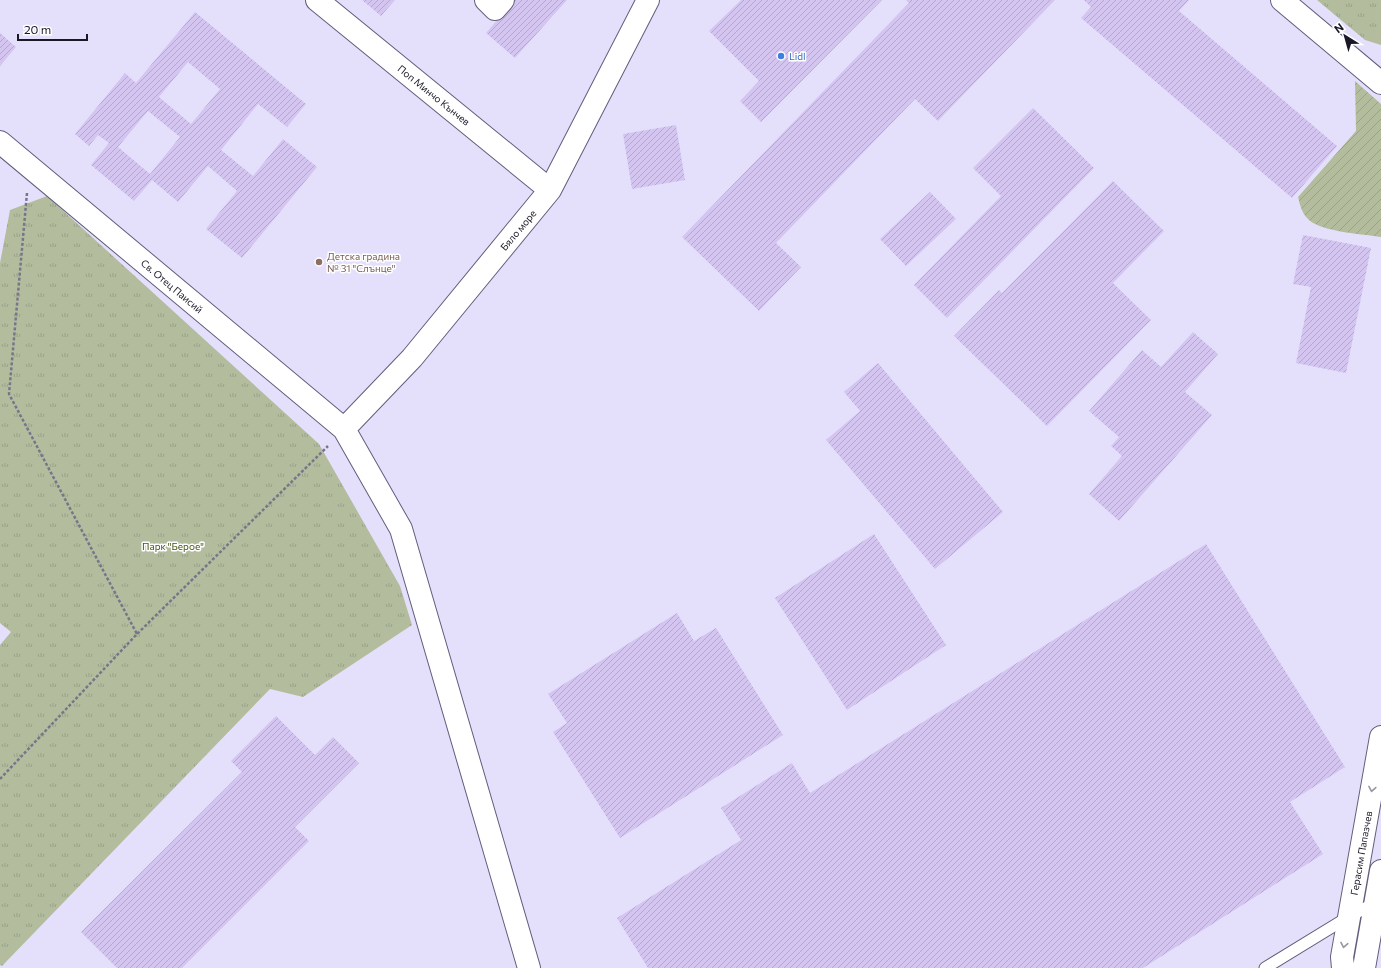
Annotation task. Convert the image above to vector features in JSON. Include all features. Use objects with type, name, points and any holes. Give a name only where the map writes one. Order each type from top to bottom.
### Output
[{"type":"street","name":"Поп Минчо Кънчев","points":[[317,0],[550,190]]},
{"type":"street","points":[[486,0],[495,9],[503,0]]},
{"type":"street","name":"Бяло море","points":[[344,429],[412,358],[550,190],[648,0]]},
{"type":"street","points":[[1282,0],[1381,83]]},
{"type":"street","points":[[1346,54],[1381,64]]},
{"type":"street","name":"Св. Отец Паисий","points":[[0,142],[29,168],[344,429]]},
{"type":"street","points":[[344,429],[401,529],[529,968]]},
{"type":"street","name":"Герасим Папазчев","points":[[1343,968],[1342,957],[1381,737]]},
{"type":"street","points":[[1364,968],[1381,871]]},
{"type":"lane","points":[[1265,968],[1350,916],[1375,903]]},
{"type":"path","points":[[29,168],[8,394],[138,634]]},
{"type":"path","points":[[0,779],[138,634],[344,429]]},
{"type":"green space","points":[[1317,0],[1381,0],[1381,45],[1365,40]]},
{"type":"green space","points":[[1355,81],[1381,104],[1381,237],[1333,230],[1315,224],[1305,215],[1298,197],[1356,131]]},
{"type":"green space","name":"Парк \"Берое\"","points":[[47,196],[319,444],[400,586],[412,625],[303,697],[270,689],[2,966],[0,965],[0,645],[11,632],[0,623],[0,263],[10,210]]},
{"type":"building","points":[[362,0],[395,0],[381,16]]},
{"type":"building","points":[[514,0],[567,0],[515,58],[486,33]]},
{"type":"building","name":"Lidl","points":[[741,0],[882,0],[761,122],[740,101],[759,81],[709,31]]},
{"type":"building","points":[[906,0],[1055,0],[938,121],[915,99],[776,243],[801,267],[759,311],[682,237],[909,3]]},
{"type":"building","points":[[1084,0],[1189,0],[1179,11],[1337,146],[1292,198],[1081,18],[1091,7]]},
{"type":"building","points":[[195,12],[306,104],[287,127],[258,104],[221,150],[253,176],[283,139],[317,167],[242,258],[206,229],[237,191],[208,166],[178,202],[152,180],[134,201],[91,165],[109,143],[98,135],[89,146],[75,134],[125,73],[136,83]],"holes":[[[188,62],[220,89],[191,124],[159,97]],[[148,111],[180,137],[150,174],[118,147]]]},
{"type":"building","points":[[0,33],[16,47],[0,66]]},
{"type":"building","points":[[1033,108],[1094,168],[947,318],[914,285],[1001,196],[973,168]]},
{"type":"building","points":[[676,125],[685,180],[632,189],[623,134]]},
{"type":"building","points":[[1113,181],[1164,231],[1113,283],[1151,320],[1047,426],[954,336],[999,290],[1002,293]]},
{"type":"building","points":[[930,192],[956,219],[906,266],[880,239]]},
{"type":"building","points":[[1303,235],[1371,248],[1346,373],[1296,363],[1311,287],[1293,284]]},
{"type":"building","points":[[1193,332],[1218,354],[1185,392],[1212,415],[1119,521],[1089,494],[1122,456],[1111,446],[1119,437],[1089,411],[1142,350],[1161,367]]},
{"type":"building","points":[[878,363],[1003,512],[935,569],[826,440],[860,411],[844,392]]},
{"type":"building","points":[[874,534],[946,645],[847,710],[775,598]]},
{"type":"building","points":[[1206,544],[1345,767],[1290,802],[1323,854],[1143,968],[648,968],[617,918],[741,840],[721,808],[792,763],[810,793]]},
{"type":"building","points":[[677,613],[694,641],[716,628],[783,735],[620,838],[553,732],[567,723],[548,694]]},
{"type":"building","points":[[276,716],[315,755],[333,737],[359,763],[295,827],[309,841],[182,968],[117,968],[81,932],[242,772],[231,761]]},
{"type":"place","name":"Lidl","points":[[781,56]]},
{"type":"place","name":"Детска градина № 31 \"Слънце\"","points":[[319,262]]}]
